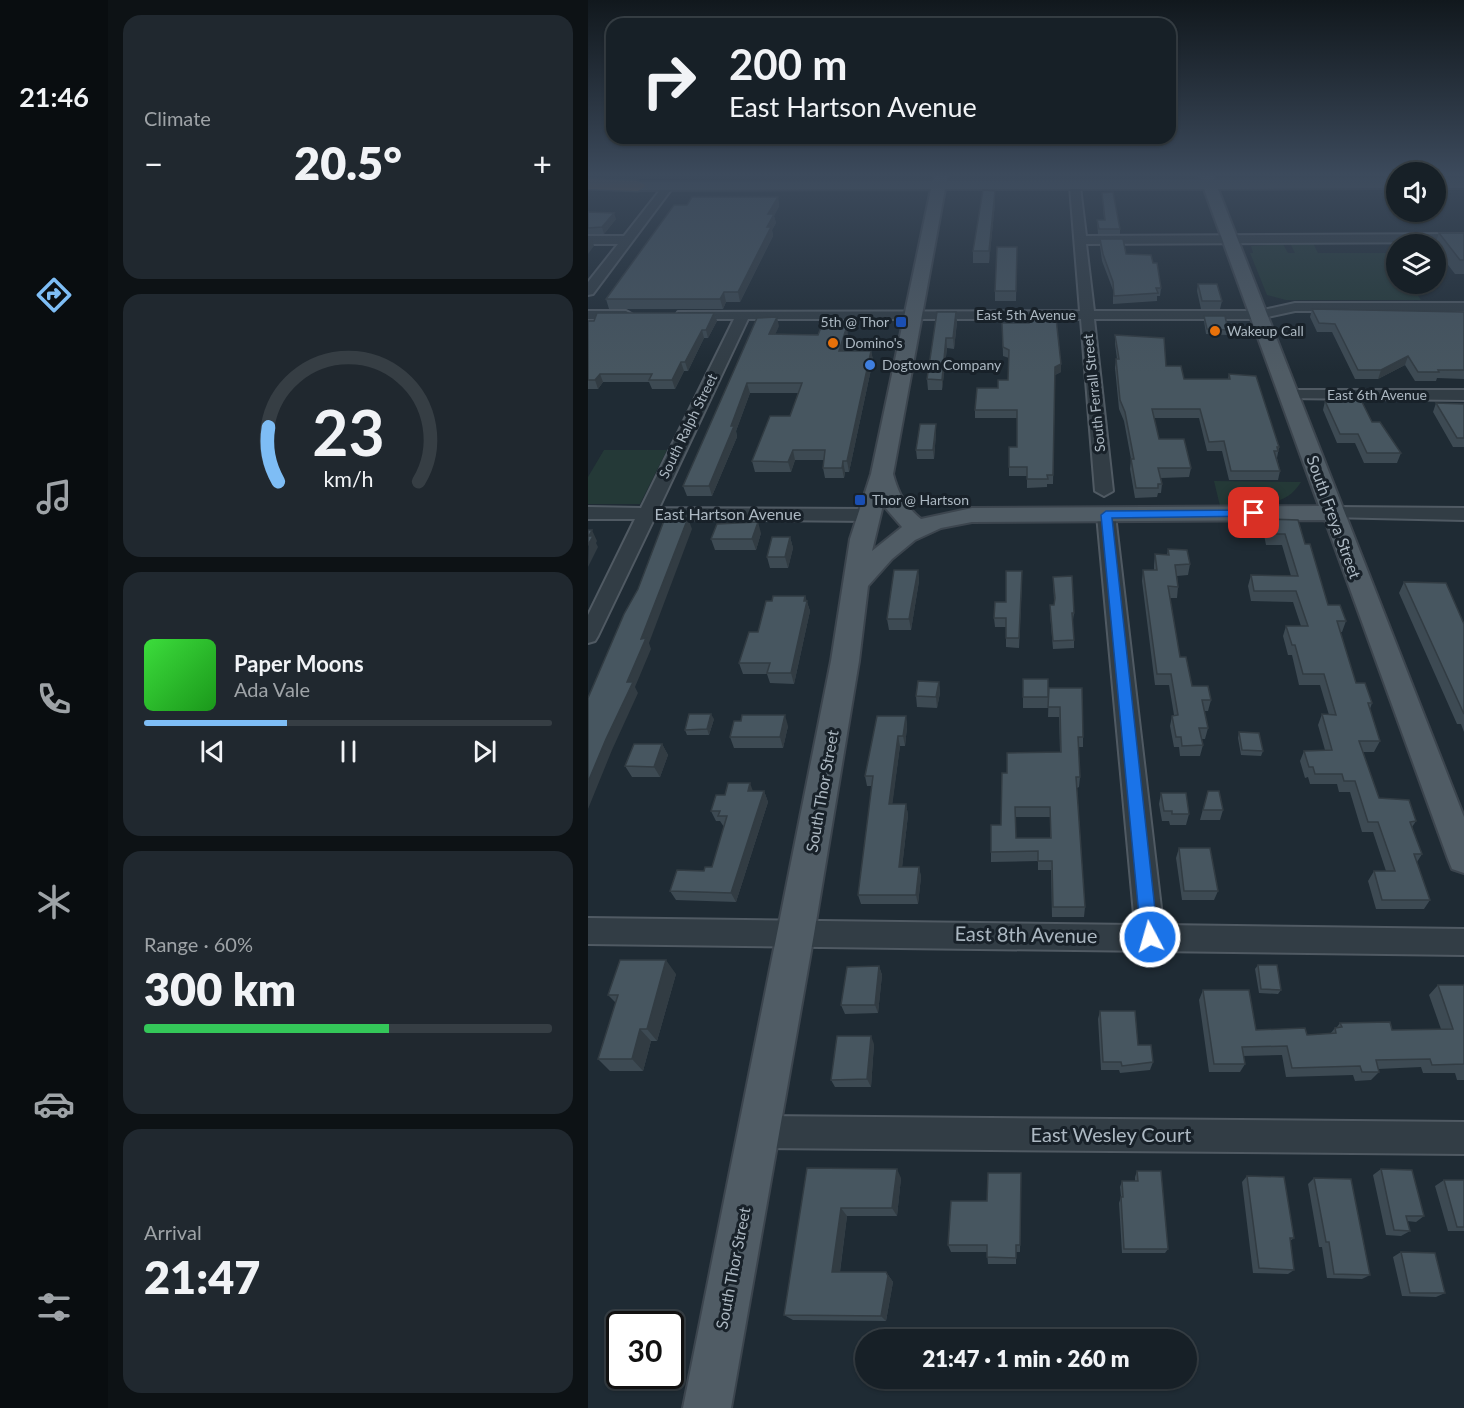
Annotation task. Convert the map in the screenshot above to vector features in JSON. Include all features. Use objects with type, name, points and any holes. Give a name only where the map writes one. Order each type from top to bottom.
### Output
[{"type":"main road","name":"South Thor Street","points":[[707,1408],[796,934],[868,515],[882,474],[927,241]]},
{"type":"main road","name":"South Freya Street","points":[[1233,241],[1464,859]]},
{"type":"main road","points":[[1254,513],[1288,508],[1306,497],[1316,478],[1315,466]]},
{"type":"main road","points":[[882,474],[887,496],[896,511],[916,527]]},
{"type":"main road","points":[[857,583],[892,543],[916,527],[942,519],[972,515],[1333,513]]},
{"type":"street","points":[[588,291],[626,241]]},
{"type":"street","name":"South Ferrall Street","points":[[1080,241],[1104,491]]},
{"type":"street","name":"East 5th Avenue","points":[[672,315],[1259,315],[1295,307],[1464,307]]},
{"type":"street","points":[[588,315],[636,315]]},
{"type":"street","name":"South Ralph Street","points":[[588,636],[743,315]]},
{"type":"street","name":"East 6th Avenue","points":[[1289,395],[1464,395]]},
{"type":"street","name":"East Hartson Avenue","points":[[588,513],[868,515]]},
{"type":"street","points":[[1333,513],[1464,514]]},
{"type":"street","points":[[1106,515],[1150,937]]},
{"type":"street","name":"East 8th Avenue","points":[[588,931],[979,934],[1464,942]]},
{"type":"street","name":"East Wesley Court","points":[[759,1132],[1464,1138]]},
{"type":"green space","points":[[1290,243],[1313,243],[1318,253],[1386,253],[1386,294],[1417,294],[1421,300],[1286,300],[1267,295],[1250,253],[1253,253],[1251,246],[1283,244],[1288,253],[1295,253]]},
{"type":"green space","points":[[604,450],[667,450],[640,504],[588,504],[588,477]]},
{"type":"green space","points":[[1214,481],[1301,482],[1285,498],[1275,502],[1253,506],[1220,506]]},
{"type":"building","points":[[648,241],[764,241],[738,292],[724,292],[720,299],[606,299]]},
{"type":"building","points":[[975,241],[990,241],[989,251],[973,251]]},
{"type":"building","points":[[1100,241],[1123,241],[1126,254],[1151,255],[1153,263],[1157,263],[1161,288],[1156,288],[1158,293],[1114,296],[1113,282]]},
{"type":"building","points":[[1446,241],[1464,241],[1464,260],[1460,260]]},
{"type":"building","points":[[997,247],[1017,247],[1016,291],[995,291]]},
{"type":"building","points":[[1198,284],[1217,284],[1222,301],[1202,301]]},
{"type":"building","points":[[1312,309],[1464,312],[1464,370],[1418,372],[1408,356],[1381,370],[1358,370],[1335,324],[1319,323]]},
{"type":"building","points":[[937,312],[956,312],[953,338],[946,338],[942,380],[927,379]]},
{"type":"building","points":[[597,313],[714,313],[706,330],[702,330],[685,362],[681,362],[672,380],[649,380],[652,374],[600,374],[595,380],[588,380],[588,321],[594,321]]},
{"type":"building","points":[[1204,316],[1225,316],[1228,330],[1207,329]]},
{"type":"building","points":[[777,317],[769,334],[818,335],[822,325],[847,326],[839,351],[871,351],[847,461],[843,461],[842,468],[823,468],[825,450],[793,450],[788,462],[752,461],[770,416],[790,416],[802,383],[747,383],[731,426],[734,426],[709,486],[683,486],[757,318]]},
{"type":"building","points":[[1029,318],[1056,318],[1061,364],[1055,367],[1053,475],[1047,475],[1048,479],[1027,479],[1027,467],[1009,467],[1009,447],[1017,447],[1017,410],[975,410],[977,388],[998,388],[998,380],[1008,380],[1009,350],[1003,347],[1002,323],[1029,323]]},
{"type":"building","points":[[1115,335],[1164,338],[1166,366],[1181,366],[1184,379],[1230,379],[1229,374],[1256,376],[1279,447],[1277,447],[1278,451],[1274,451],[1280,471],[1231,471],[1224,441],[1209,442],[1200,409],[1152,409],[1159,439],[1184,439],[1191,468],[1158,468],[1162,484],[1158,484],[1158,488],[1136,488],[1131,459],[1134,459],[1125,412],[1120,400],[1116,359],[1119,359]]},
{"type":"building","points":[[1361,400],[1372,422],[1380,422],[1401,453],[1367,453],[1358,434],[1340,434],[1325,401]]},
{"type":"building","points":[[1436,403],[1464,404],[1464,438],[1457,438]]},
{"type":"building","points":[[920,424],[936,424],[933,450],[916,450]]},
{"type":"building","points":[[665,518],[688,518],[641,639],[646,638],[627,682],[633,682],[588,782],[588,698],[624,614],[638,589]]},
{"type":"building","points":[[1266,519],[1298,520],[1305,544],[1310,544],[1328,605],[1340,605],[1346,621],[1337,621],[1356,683],[1365,683],[1372,703],[1368,703],[1380,741],[1359,741],[1379,798],[1409,800],[1416,821],[1410,822],[1422,854],[1414,854],[1430,900],[1382,900],[1374,871],[1395,871],[1378,822],[1368,822],[1355,781],[1344,781],[1342,774],[1315,774],[1313,767],[1309,767],[1304,751],[1332,750],[1322,714],[1336,715],[1324,674],[1303,674],[1295,645],[1292,645],[1286,626],[1308,626],[1296,591],[1254,591],[1251,575],[1298,576],[1285,534],[1268,534]]},
{"type":"building","points":[[758,522],[752,539],[711,539],[717,524]]},
{"type":"building","points":[[588,530],[592,530],[589,536],[593,536],[588,545]]},
{"type":"building","points":[[772,537],[790,537],[785,557],[767,557]]},
{"type":"building","points":[[1168,549],[1187,550],[1190,564],[1175,565],[1178,587],[1168,586],[1180,657],[1186,657],[1192,686],[1208,686],[1211,700],[1202,700],[1208,728],[1199,728],[1203,745],[1182,746],[1181,737],[1176,737],[1172,716],[1178,715],[1171,674],[1157,674],[1143,570],[1157,570],[1155,554],[1169,555]]},
{"type":"building","points":[[894,570],[918,570],[909,619],[887,619]]},
{"type":"building","points":[[1006,571],[1022,571],[1019,638],[1006,638],[1006,618],[994,618],[995,602],[1006,602]]},
{"type":"building","points":[[1072,576],[1074,640],[1053,641],[1050,605],[1054,605],[1055,598],[1053,577]]},
{"type":"building","points":[[1404,582],[1446,583],[1464,624],[1464,714]]},
{"type":"building","points":[[773,596],[805,596],[804,601],[807,601],[791,673],[767,673],[770,663],[739,663],[749,632],[758,632],[766,601],[772,601]]},
{"type":"building","points":[[1023,679],[1048,679],[1048,697],[1023,697]]},
{"type":"building","points":[[918,681],[939,682],[936,697],[916,696]]},
{"type":"building","points":[[1049,688],[1082,688],[1083,737],[1078,737],[1080,777],[1076,777],[1085,907],[1053,907],[1052,861],[1038,861],[1038,851],[991,852],[991,825],[1001,825],[1002,773],[1007,773],[1007,753],[1061,752],[1060,707],[1048,707]],"holes":[[[1015,807],[1050,807],[1051,838],[1016,838]]]},
{"type":"building","points":[[689,714],[711,714],[707,729],[685,730]]},
{"type":"building","points":[[742,715],[785,715],[780,737],[730,737],[734,721],[741,721]]},
{"type":"building","points":[[877,716],[906,716],[903,736],[898,736],[889,804],[906,804],[899,867],[919,867],[916,895],[858,895],[873,776],[865,776]]},
{"type":"building","points":[[1239,732],[1259,733],[1263,751],[1242,750]]},
{"type":"building","points":[[634,744],[662,744],[654,767],[625,766]]},
{"type":"building","points":[[728,783],[750,783],[748,791],[764,791],[731,893],[670,891],[677,870],[704,871],[705,867],[712,867],[727,816],[718,816],[720,811],[711,811],[716,795],[725,795]]},
{"type":"building","points":[[1208,791],[1219,791],[1223,810],[1203,810]]},
{"type":"building","points":[[1161,793],[1186,793],[1189,814],[1172,814],[1172,811],[1164,811]]},
{"type":"building","points":[[1179,848],[1210,848],[1218,891],[1184,891]]},
{"type":"building","points":[[620,960],[666,960],[647,1029],[640,1029],[632,1059],[598,1059],[618,995],[608,995]]},
{"type":"building","points":[[1258,965],[1277,965],[1281,990],[1261,989]]},
{"type":"building","points":[[879,966],[875,1005],[841,1005],[847,967]]},
{"type":"building","points":[[1438,985],[1464,985],[1464,1064],[1432,1065],[1430,1059],[1376,1060],[1379,1072],[1362,1072],[1360,1066],[1292,1068],[1287,1046],[1242,1047],[1245,1064],[1214,1064],[1203,990],[1249,990],[1256,1030],[1305,1028],[1307,1035],[1336,1033],[1335,1028],[1342,1027],[1340,1023],[1390,1022],[1392,1030],[1453,1029]]},
{"type":"building","points":[[1100,1011],[1135,1011],[1138,1045],[1151,1045],[1153,1062],[1122,1066],[1121,1062],[1103,1062]]},
{"type":"building","points":[[837,1036],[871,1036],[867,1079],[831,1080]]},
{"type":"building","points":[[807,1168],[897,1169],[892,1208],[841,1208],[832,1272],[886,1272],[888,1276],[881,1316],[784,1315]]},
{"type":"building","points":[[1381,1169],[1412,1170],[1424,1216],[1406,1216],[1410,1231],[1394,1230]]},
{"type":"building","points":[[1137,1171],[1161,1171],[1168,1249],[1124,1249],[1122,1181],[1138,1181]]},
{"type":"building","points":[[988,1173],[1021,1173],[1020,1245],[1016,1245],[1016,1258],[987,1257],[987,1245],[948,1245],[951,1201],[987,1201]]},
{"type":"building","points":[[1247,1176],[1284,1177],[1294,1238],[1290,1238],[1294,1270],[1259,1268]]},
{"type":"building","points":[[1314,1178],[1351,1179],[1370,1275],[1334,1274]]},
{"type":"building","points":[[1444,1180],[1464,1180],[1464,1227],[1457,1227]]},
{"type":"building","points":[[1401,1252],[1435,1253],[1445,1293],[1410,1293]]},
{"type":"place","name":"5th @ Thor","points":[[901,322]]},
{"type":"place","name":"Wakeup Call","points":[[1215,331]]},
{"type":"place","name":"Domino's","points":[[833,343]]},
{"type":"place","name":"Dogtown Company","points":[[870,365]]},
{"type":"place","name":"Thor @ Hartson","points":[[860,500]]},
{"type":"route","points":[[1150,937],[1106,515],[1254,513]]}]
